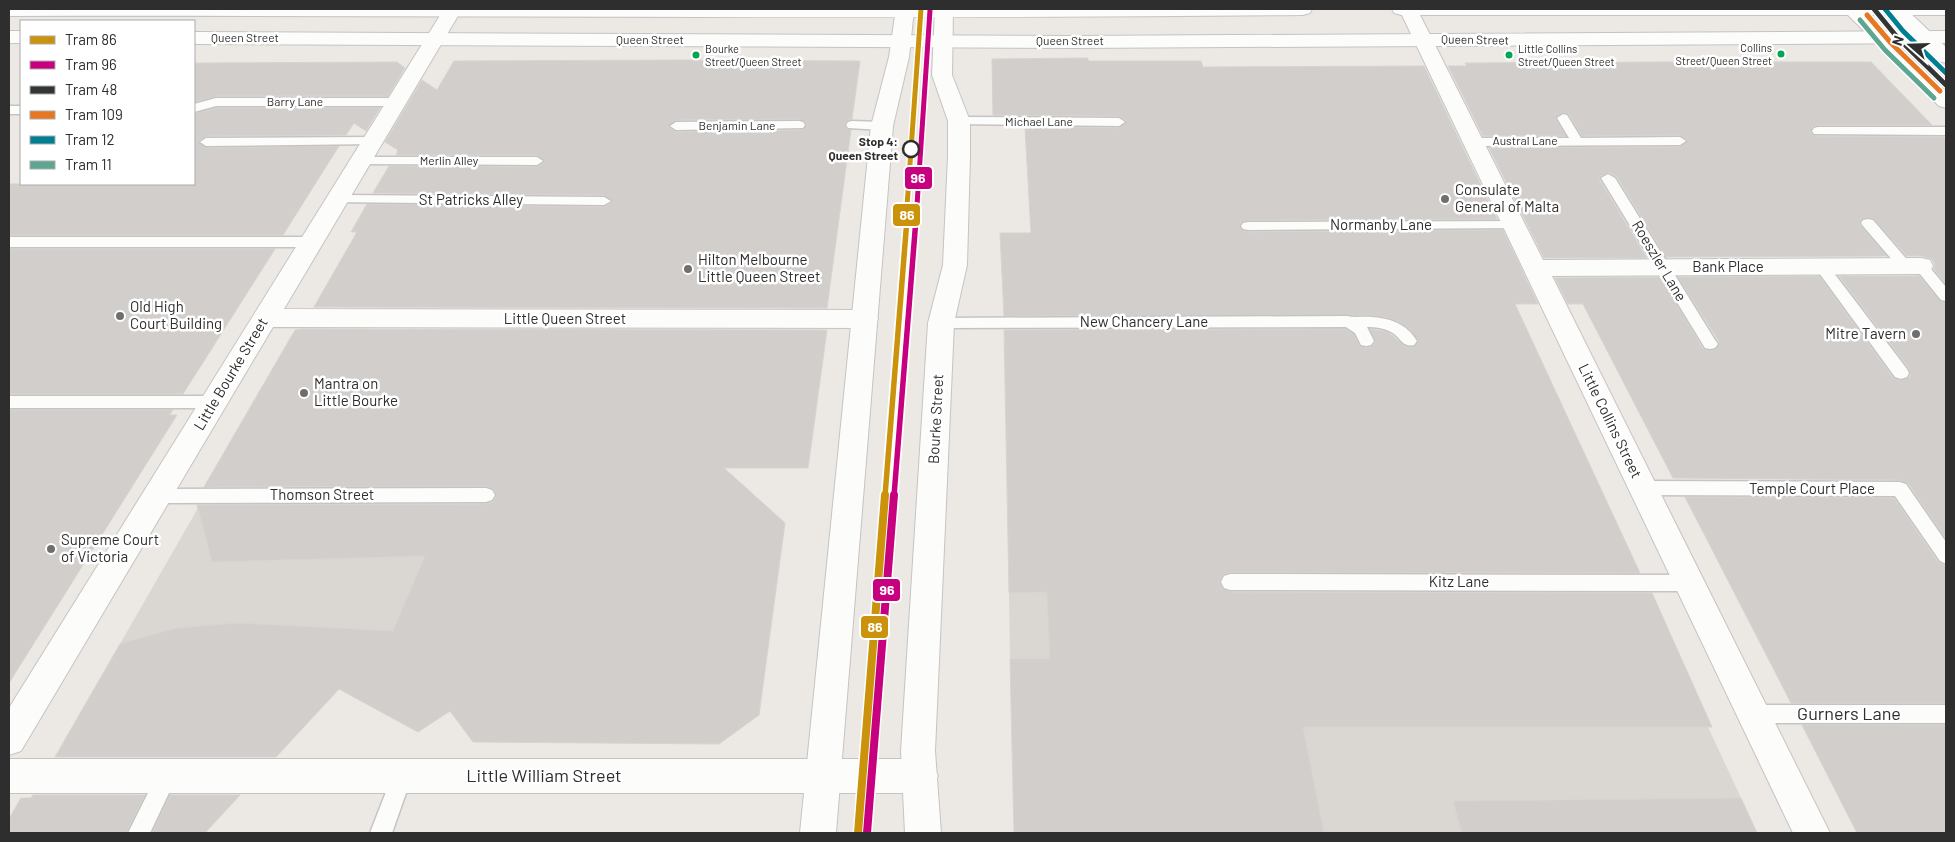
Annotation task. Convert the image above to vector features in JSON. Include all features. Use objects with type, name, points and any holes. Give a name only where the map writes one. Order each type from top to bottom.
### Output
[{"type":"street","name":"Queen Street","points":[[9,10],[452,9],[809,12],[944,9],[1042,12],[1304,9]]},
{"type":"street","name":"Little Bourke Street","points":[[9,739],[452,9]]},
{"type":"street","name":"Bourke Street","points":[[923,833],[918,751],[941,323],[955,264],[958,121],[942,75],[944,9]]},
{"type":"street","points":[[1401,9],[1946,9]]},
{"type":"street","name":"Little Collins Street","points":[[1408,9],[1812,833]]},
{"type":"street","points":[[1852,9],[1946,102]]},
{"type":"street","points":[[1895,9],[1946,57]]},
{"type":"street","points":[[818,833],[882,126],[899,56],[905,10]]},
{"type":"street","points":[[1682,10],[1706,39]]},
{"type":"street","points":[[805,40],[809,12]]},
{"type":"street","name":"Queen Street","points":[[195,38],[1074,42],[1946,37]]},
{"type":"street","name":"Bank Place","points":[[1535,268],[1913,266]]},
{"type":"street","name":"Little Queen Street","points":[[265,318],[865,319]]},
{"type":"street","name":"Little William Street","points":[[9,776],[920,776]]},
{"type":"lane","name":"Barry Lane","points":[[195,108],[216,102],[396,102]]},
{"type":"lane","name":"Austral Lane","points":[[1563,118],[1577,142]]},
{"type":"lane","name":"Michael Lane","points":[[958,121],[1119,122]]},
{"type":"lane","name":"Benjamin Lane","points":[[676,126],[799,125]]},
{"type":"lane","points":[[852,125],[882,126]]},
{"type":"lane","points":[[1818,131],[1946,131]]},
{"type":"lane","name":"Austral Lane","points":[[1472,142],[1680,141]]},
{"type":"lane","name":"Merlin Alley","points":[[206,142],[537,161]]},
{"type":"lane","name":"Roeszler Lane","points":[[1608,178],[1710,344]]},
{"type":"lane","name":"St Patricks Alley","points":[[338,198],[604,201]]},
{"type":"lane","points":[[1868,222],[1946,296]]},
{"type":"lane","name":"Normanby Lane","points":[[1248,226],[1514,226]]},
{"type":"lane","points":[[9,242],[311,242]]},
{"type":"lane","points":[[1822,267],[1901,373]]},
{"type":"lane","points":[[1347,322],[1361,330],[1366,341]]},
{"type":"lane","name":"New Chancery Lane","points":[[941,323],[1372,322],[1394,326],[1401,330],[1409,341]]},
{"type":"lane","points":[[9,402],[214,402]]},
{"type":"lane","name":"Temple Court Place","points":[[1642,488],[1900,489],[1946,556]]},
{"type":"lane","name":"Thomson Street","points":[[158,496],[486,495]]},
{"type":"lane","name":"Kitz Lane","points":[[1230,582],[1688,583]]},
{"type":"lane","name":"Gurners Lane","points":[[1752,714],[1946,714]]},
{"type":"lane","points":[[139,833],[167,776]]},
{"type":"lane","points":[[381,833],[402,776]]},
{"type":"shaded area","points":[[198,508],[212,562],[425,556],[394,631],[239,623],[177,628],[120,644]]},
{"type":"shaded area","points":[[1047,592],[1107,659],[1010,659],[1009,593]]},
{"type":"shaded area","points":[[1289,659],[1353,727],[1708,727],[1741,798],[1453,801],[1462,833],[1324,833]]},
{"type":"building","points":[[1088,58],[1088,61],[1201,61],[1203,67],[1424,66],[1497,219],[1248,220],[1241,222],[1239,227],[1243,231],[1248,232],[1503,230],[1538,304],[1515,304],[1640,573],[1230,572],[1223,574],[1219,581],[1222,589],[1230,592],[1652,593],[1712,727],[1303,727],[1324,833],[1014,833],[1010,659],[1050,659],[1047,592],[1009,593],[1004,330],[1345,329],[1354,334],[1359,346],[1366,348],[1371,347],[1376,342],[1370,329],[1388,332],[1406,347],[1414,347],[1419,341],[1410,329],[1398,321],[1368,315],[1004,316],[1000,233],[1031,233],[1025,127],[1119,128],[1127,121],[1119,116],[993,115],[992,59]]},
{"type":"building","points":[[454,61],[860,61],[852,119],[844,124],[846,129],[851,130],[827,308],[314,307],[357,232],[351,232],[367,204],[604,207],[613,202],[604,195],[373,193],[389,166],[537,167],[545,162],[537,155],[396,155],[398,150],[385,142],[422,80],[437,90]],"holes":[[[676,120],[803,120],[807,124],[803,130],[676,132],[668,127]]]},
{"type":"building","points":[[397,62],[405,68],[388,96],[216,96],[195,102],[195,63]]},
{"type":"building","points":[[1871,62],[1932,125],[1818,125],[1812,127],[1810,132],[1814,136],[1943,137],[1946,140],[1946,284],[1934,269],[1935,265],[1932,259],[1921,256],[1907,256],[1874,219],[1868,217],[1861,219],[1859,224],[1887,256],[1666,257],[1617,177],[1609,172],[1600,176],[1599,179],[1647,258],[1544,258],[1489,148],[1680,147],[1688,140],[1680,135],[1582,136],[1569,114],[1563,112],[1555,118],[1566,136],[1483,136],[1448,66],[1467,66],[1465,63]]},
{"type":"building","points":[[216,108],[380,108],[366,131],[354,123],[346,135],[206,136],[198,141],[206,148],[339,146],[283,235],[9,235],[9,184],[195,185],[195,114]]},
{"type":"building","name":"Old High Court Building","points":[[9,249],[275,249],[183,394],[9,394]]},
{"type":"building","points":[[1819,276],[1893,378],[1900,381],[1909,378],[1911,374],[1909,368],[1839,276],[1919,276],[1940,301],[1946,303],[1946,539],[1908,483],[1901,480],[1673,478],[1583,304],[1568,304],[1555,278],[1660,277],[1703,349],[1710,351],[1716,349],[1720,343],[1678,277]]},
{"type":"building","points":[[295,330],[827,330],[808,468],[724,468],[785,523],[759,715],[719,744],[473,742],[450,711],[418,732],[339,689],[276,757],[55,757],[120,644],[177,628],[239,623],[393,631],[425,556],[212,562],[197,505],[486,504],[493,502],[497,496],[494,489],[486,486],[204,487]]},
{"type":"building","name":"Supreme Court of Victoria","points":[[9,410],[173,410],[169,415],[177,415],[9,683]]},
{"type":"building","points":[[1685,497],[1894,498],[1938,562],[1946,566],[1946,703],[1791,703]]},
{"type":"building","points":[[1802,725],[1946,725],[1946,833],[1857,833]]},
{"type":"building","points":[[33,795],[145,795],[126,833],[9,833],[9,819],[21,798],[31,798]]},
{"type":"building","points":[[170,795],[240,795],[205,833],[152,833]]},
{"type":"building","points":[[1741,798],[1757,833],[1462,833],[1453,801]]},
{"type":"tram line","name":"86","points":[[858,833],[900,314],[921,9]]},
{"type":"tram line","name":"48","points":[[1874,9],[1897,37],[1946,85]]},
{"type":"tram line","name":"12","points":[[1885,9],[1903,31],[1946,73]]},
{"type":"tram line","name":"96","points":[[867,833],[909,315],[930,10]]},
{"type":"tram line","name":"109","points":[[1867,15],[1891,43],[1940,91]]},
{"type":"tram line","name":"11","points":[[1860,20],[1885,50],[1934,98]]},
{"type":"place","name":"Collins Street/Queen Street","points":[[1781,54]]},
{"type":"place","name":"Bourke Street/Queen Street","points":[[696,55]]},
{"type":"place","name":"Little Collins Street/Queen Street","points":[[1509,55]]},
{"type":"place","name":"Stop 4: Queen Street","points":[[911,149]]},
{"type":"place","name":"Consulate General of Malta","points":[[1445,199]]},
{"type":"place","name":"Hilton Melbourne Little Queen Street","points":[[688,269]]},
{"type":"place","name":"Old High Court Building","points":[[120,316]]},
{"type":"place","name":"Mitre Tavern","points":[[1916,334]]},
{"type":"place","name":"Mantra on Little Bourke","points":[[304,393]]},
{"type":"place","name":"Supreme Court of Victoria","points":[[51,549]]}]
